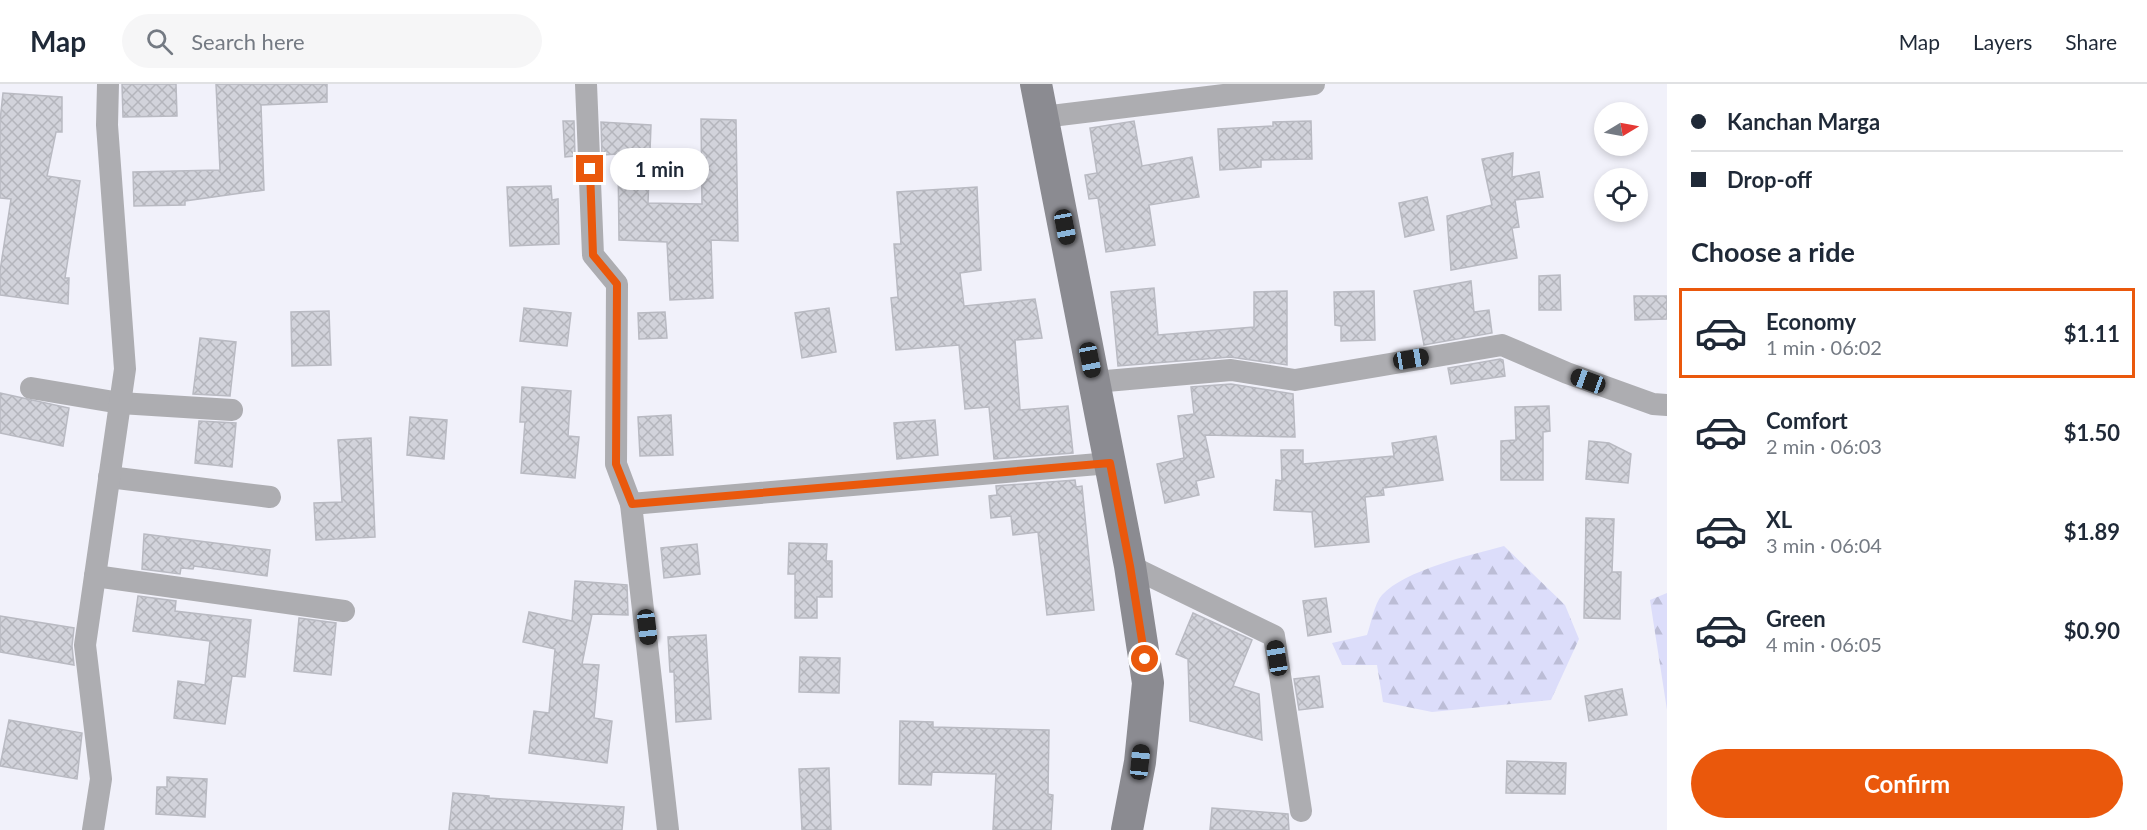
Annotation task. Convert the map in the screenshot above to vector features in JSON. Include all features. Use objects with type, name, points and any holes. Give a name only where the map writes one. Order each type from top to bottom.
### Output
[{"type":"main road","points":[[1036,84],[1130,566],[1148,683],[1140,762],[1127,830]]},
{"type":"street","points":[[93,830],[101,779],[85,645],[125,369],[107,126],[108,84]]},
{"type":"street","points":[[586,84],[593,255],[617,284],[616,464],[632,504],[668,830]]},
{"type":"street","points":[[1043,117],[1314,84]]},
{"type":"street","points":[[1095,382],[1231,370],[1295,380],[1502,345],[1567,373],[1653,404],[1667,405]]},
{"type":"street","points":[[31,388],[120,403],[232,410]]},
{"type":"street","points":[[632,504],[1110,463]]},
{"type":"street","points":[[109,477],[270,497]]},
{"type":"street","points":[[1130,566],[1274,636],[1301,811]]},
{"type":"street","points":[[94,576],[344,611]]},
{"type":"green space","points":[[1504,546],[1565,605],[1579,639],[1551,700],[1432,712],[1383,702],[1377,665],[1342,665],[1332,643],[1367,635],[1379,599],[1392,586],[1422,571]]},
{"type":"green space","points":[[1667,593],[1667,710],[1650,600]]},
{"type":"building","points":[[122,84],[176,84],[177,116],[123,117]]},
{"type":"building","points":[[216,84],[327,84],[327,102],[261,105],[264,190],[185,201],[185,205],[134,206],[133,172],[220,170]]},
{"type":"building","points":[[3,93],[62,97],[62,132],[56,132],[47,176],[80,181],[65,278],[69,278],[68,304],[0,295],[0,271],[11,199],[0,198],[0,121]]},
{"type":"building","points":[[701,119],[736,120],[738,241],[711,240],[713,298],[670,300],[667,242],[619,240],[618,154],[602,155],[601,122],[651,125],[648,203],[702,204]]},
{"type":"building","points":[[563,121],[574,121],[575,156],[565,157]]},
{"type":"building","points":[[1134,121],[1142,166],[1192,157],[1199,197],[1149,205],[1155,245],[1106,252],[1098,198],[1089,199],[1085,175],[1097,173],[1090,128]]},
{"type":"building","points":[[1311,121],[1312,159],[1261,160],[1261,167],[1220,170],[1218,129],[1273,126],[1273,122]]},
{"type":"building","points":[[1513,153],[1512,177],[1539,172],[1543,197],[1515,200],[1519,227],[1512,228],[1517,258],[1451,270],[1447,216],[1492,205],[1482,159]]},
{"type":"building","points":[[551,186],[552,200],[558,199],[559,244],[510,246],[507,187]]},
{"type":"building","points":[[977,187],[981,270],[960,273],[964,306],[1035,299],[1042,338],[1015,340],[1020,410],[1068,406],[1073,453],[994,459],[989,407],[965,409],[959,345],[896,350],[891,298],[898,297],[894,244],[901,244],[897,192]]},
{"type":"building","points":[[1427,197],[1434,230],[1405,237],[1399,203]]},
{"type":"building","points":[[1560,275],[1561,310],[1539,310],[1539,276]]},
{"type":"building","points":[[1471,281],[1474,312],[1489,310],[1492,333],[1424,345],[1414,291]]},
{"type":"building","points":[[1154,288],[1158,335],[1254,327],[1254,292],[1287,291],[1287,365],[1230,357],[1118,366],[1111,292]]},
{"type":"building","points":[[1374,291],[1375,340],[1341,341],[1341,326],[1335,325],[1334,292]]},
{"type":"building","points":[[1634,296],[1667,296],[1667,319],[1635,320]]},
{"type":"building","points":[[524,308],[571,313],[567,346],[520,341]]},
{"type":"building","points":[[829,308],[836,352],[802,358],[795,313]]},
{"type":"building","points":[[329,311],[331,365],[292,366],[291,312]]},
{"type":"building","points":[[665,312],[667,338],[639,339],[638,313]]},
{"type":"building","points":[[200,338],[236,342],[230,396],[193,394]]},
{"type":"building","points":[[1503,360],[1505,376],[1451,384],[1448,368]]},
{"type":"building","points":[[1231,384],[1293,394],[1295,437],[1205,435],[1214,477],[1196,481],[1199,495],[1165,503],[1157,464],[1184,458],[1178,416],[1194,414],[1191,387]]},
{"type":"building","points":[[522,387],[571,391],[568,436],[579,437],[575,478],[521,473],[525,422],[520,422]]},
{"type":"building","points":[[0,393],[69,408],[63,446],[0,433]]},
{"type":"building","points":[[1549,406],[1550,431],[1543,432],[1543,480],[1501,480],[1501,441],[1516,440],[1515,407]]},
{"type":"building","points":[[671,415],[673,455],[640,456],[638,417]]},
{"type":"building","points":[[410,417],[447,420],[444,459],[407,455]]},
{"type":"building","points":[[935,420],[938,455],[897,459],[894,423]]},
{"type":"building","points":[[199,421],[236,423],[232,467],[195,463]]},
{"type":"building","points":[[1436,436],[1443,480],[1383,488],[1384,495],[1365,497],[1369,542],[1315,547],[1312,512],[1274,510],[1276,480],[1282,481],[1281,450],[1303,450],[1303,464],[1394,456],[1392,443]]},
{"type":"building","points":[[371,438],[375,537],[316,540],[314,503],[342,502],[338,440]]},
{"type":"building","points":[[1589,441],[1609,443],[1631,454],[1628,483],[1586,479]]},
{"type":"building","points":[[1075,480],[1076,487],[1082,486],[1094,610],[1047,615],[1038,532],[1013,535],[1011,516],[991,518],[989,496],[997,495],[996,486]]},
{"type":"building","points":[[1586,518],[1614,519],[1612,572],[1621,572],[1620,619],[1584,618]]},
{"type":"building","points":[[144,534],[270,550],[267,576],[194,566],[193,569],[181,568],[180,574],[142,569]]},
{"type":"building","points":[[789,543],[827,544],[826,561],[832,561],[832,597],[817,597],[817,618],[795,618],[795,574],[788,574]]},
{"type":"building","points":[[697,544],[700,574],[664,578],[661,548]]},
{"type":"building","points":[[575,581],[627,585],[628,615],[592,614],[582,664],[599,665],[594,718],[612,721],[607,763],[529,753],[534,711],[549,713],[555,649],[523,642],[529,612],[572,621]]},
{"type":"building","points":[[138,596],[176,601],[175,611],[251,620],[245,677],[232,676],[225,724],[174,718],[178,681],[205,685],[210,641],[133,631]]},
{"type":"building","points":[[1326,598],[1331,632],[1308,636],[1303,601]]},
{"type":"building","points":[[1193,613],[1252,640],[1233,686],[1259,694],[1262,740],[1190,721],[1188,659],[1176,654]]},
{"type":"building","points":[[0,616],[74,628],[72,646],[74,665],[0,652]]},
{"type":"building","points":[[299,618],[336,623],[331,675],[294,671]]},
{"type":"building","points":[[706,635],[711,719],[676,722],[674,672],[670,672],[668,637]]},
{"type":"building","points":[[800,657],[840,658],[839,693],[799,692]]},
{"type":"building","points":[[1319,676],[1323,707],[1299,710],[1294,679]]},
{"type":"building","points":[[1622,689],[1627,715],[1589,721],[1585,696]]},
{"type":"building","points":[[9,720],[82,733],[77,779],[0,766]]},
{"type":"building","points":[[900,721],[933,722],[933,727],[1049,730],[1048,794],[1053,795],[1051,830],[993,830],[996,774],[932,772],[931,785],[899,784]]},
{"type":"building","points":[[1507,761],[1566,763],[1565,794],[1506,793]]},
{"type":"building","points":[[829,768],[831,830],[802,830],[799,769]]},
{"type":"building","points":[[167,777],[207,779],[205,817],[156,814],[157,787],[167,787]]},
{"type":"building","points":[[453,793],[489,796],[489,798],[624,807],[622,830],[449,830]]},
{"type":"building","points":[[1212,808],[1288,814],[1289,830],[1210,830]]},
{"type":"route","points":[[590,169],[593,255],[617,284],[616,464],[632,504],[1110,463],[1145,659]]}]
